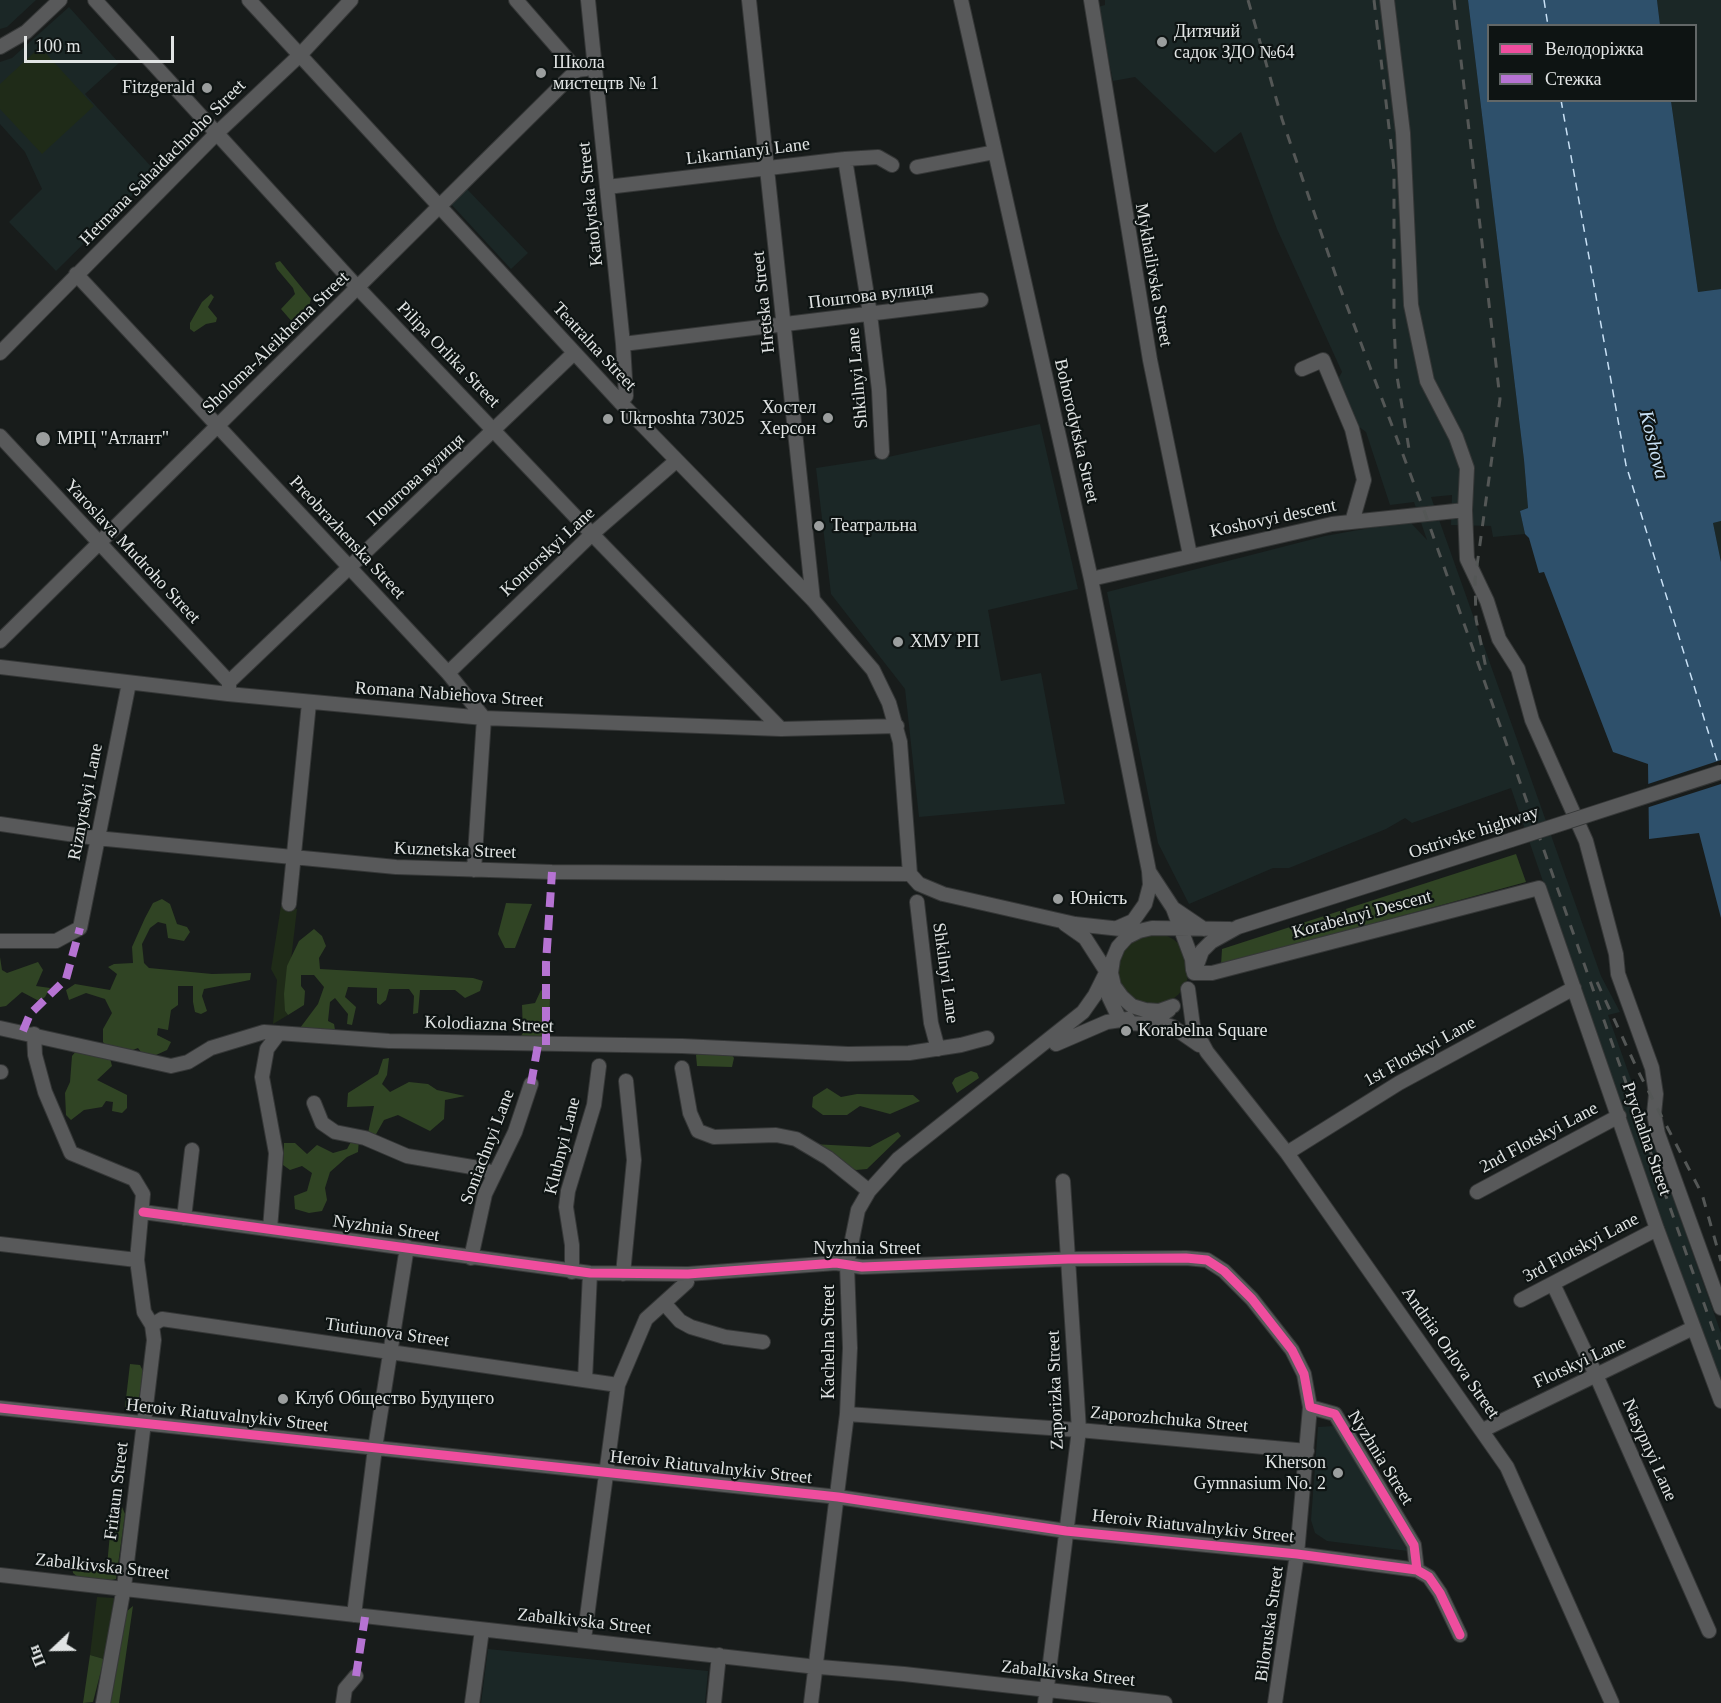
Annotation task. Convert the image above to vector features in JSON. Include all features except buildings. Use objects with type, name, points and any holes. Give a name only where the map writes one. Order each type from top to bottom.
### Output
[{"type":"street","points":[[0,47],[26,32],[60,0]]},
{"type":"street","name":"Pilipa Orlika Street","points":[[95,0],[358,288],[781,729]]},
{"type":"street","name":"Teatralna Street","points":[[249,0],[620,402],[813,600],[873,670],[897,726]]},
{"type":"street","name":"Hetmana Sahaidachnoho Street","points":[[0,353],[217,133],[300,54],[351,0]]},
{"type":"street","points":[[516,0],[577,70],[594,69]]},
{"type":"street","name":"Katolytska Street","points":[[588,0],[623,344],[626,396],[620,402]]},
{"type":"street","name":"Hretska Street","points":[[749,0],[813,600]]},
{"type":"street","name":"Bohorodytska Street","points":[[961,0],[1091,579],[1149,871],[1147,910],[1139,931]]},
{"type":"street","name":"Mykhailivska Street","points":[[1091,0],[1150,360],[1190,555]]},
{"type":"street","points":[[1387,0],[1403,134],[1411,305],[1427,381],[1456,437],[1467,468],[1465,510],[1467,559],[1488,602],[1499,639],[1518,669],[1532,720],[1586,841],[1616,954],[1618,974],[1652,1068],[1656,1094],[1654,1114],[1658,1134],[1721,1308]]},
{"type":"street","name":"Sholoma-Aleikhema Street","points":[[0,641],[577,70]]},
{"type":"street","points":[[917,167],[995,152]]},
{"type":"street","name":"Likarnianyi Lane","points":[[607,187],[845,159],[878,157],[892,165]]},
{"type":"street","name":"Shkilnyi Lane","points":[[845,159],[870,314],[879,390],[882,452]]},
{"type":"street","name":"Preobrazhenska Street","points":[[76,274],[219,424],[448,673],[484,718]]},
{"type":"street","name":"Поштова вулиця","points":[[623,344],[981,300]]},
{"type":"street","name":"Поштова вулиця","points":[[229,688],[350,567],[574,352]]},
{"type":"street","points":[[1302,369],[1323,360],[1352,429],[1364,480],[1352,522]]},
{"type":"street","name":"Yaroslava Mudroho Street","points":[[0,436],[229,688]]},
{"type":"street","name":"Kontorskyi Lane","points":[[448,673],[592,534],[676,461]]},
{"type":"street","name":"Koshovyi descent","points":[[1091,579],[1190,555],[1352,522],[1465,510]]},
{"type":"street","name":"Romana Nabiehova Street","points":[[0,667],[129,683],[229,688],[309,703],[484,718],[781,729],[897,726]]},
{"type":"street","name":"Riznytskyi Lane","points":[[0,941],[56,941],[80,928],[96,838],[129,683]]},
{"type":"street","points":[[289,904],[309,703]]},
{"type":"street","points":[[474,870],[484,718]]},
{"type":"street","points":[[897,726],[904,764],[910,874],[919,884],[943,894],[1061,921],[1139,931]]},
{"type":"street","name":"Ostrivske highway","points":[[1194,973],[1202,951],[1211,942],[1238,927],[1721,772]]},
{"type":"street","name":"Kuznetska Street","points":[[0,824],[96,838],[396,867],[474,870],[910,874]]},
{"type":"street","name":"Bohorodytska Street","points":[[1149,871],[1173,908],[1187,946]]},
{"type":"street","name":"Korabelnyi Descent","points":[[1194,973],[1212,973],[1539,888]]},
{"type":"street","name":"Prychalna Street","points":[[1539,888],[1657,1229],[1721,1401]]},
{"type":"street","points":[[1117,928],[1139,915],[1149,895]]},
{"type":"street","name":"Shkilnyi Lane","points":[[917,902],[931,1023],[938,1049]]},
{"type":"street","name":"Bohorodytska Street","points":[[1173,908],[1204,929]]},
{"type":"street","points":[[1061,921],[1078,932],[1110,965],[1114,986],[1145,1015],[1173,1006],[1188,989],[1194,973],[1187,946],[1177,937],[1152,928],[1127,937],[1118,947],[1110,965],[1109,997],[1121,1020]]},
{"type":"street","name":"Ostrivske highway","points":[[1165,931],[1238,927]]},
{"type":"street","points":[[1098,954],[1100,988]]},
{"type":"street","name":"Kachelna Street","points":[[811,1703],[848,1414],[850,1360],[847,1265],[853,1224],[868,1191],[898,1159],[1029,1058],[1083,1012],[1100,988],[1110,965]]},
{"type":"street","name":"1st Flotskyi Lane","points":[[1287,1153],[1399,1083],[1574,988]]},
{"type":"street","name":"Andriia Orlova Street","points":[[1188,989],[1193,1026],[1207,1052],[1287,1153],[1507,1467],[1612,1703]]},
{"type":"street","name":"Kachelna Street","points":[[1029,1058],[1091,1028],[1145,1015]]},
{"type":"street","name":"Andriia Orlova Street","points":[[1145,1015],[1183,1032],[1207,1052]]},
{"type":"street","name":"Kolodiazna Street","points":[[0,1028],[171,1066],[179,1066],[211,1048],[252,1034],[279,1033],[389,1041],[682,1046],[849,1054],[909,1053],[987,1038]]},
{"type":"street","points":[[270,1230],[276,1153],[262,1077],[267,1049],[279,1033]]},
{"type":"street","points":[[34,1034],[35,1055],[45,1092],[71,1153],[134,1179],[143,1194],[143,1212]]},
{"type":"street","name":"Klubnyi Lane","points":[[572,1272],[572,1245],[566,1207],[568,1191],[594,1105],[599,1066]]},
{"type":"street","points":[[682,1068],[690,1113],[698,1131],[714,1137],[776,1134],[795,1139],[828,1158],[868,1191]]},
{"type":"street","points":[[623,1274],[634,1160],[626,1081]]},
{"type":"street","name":"Soniachnyi Lane","points":[[471,1258],[480,1215],[493,1174],[515,1131],[531,1084]]},
{"type":"street","points":[[314,1103],[322,1123],[335,1132],[365,1138],[407,1156],[484,1169],[493,1174]]},
{"type":"street","name":"2nd Flotskyi Lane","points":[[1477,1192],[1619,1116]]},
{"type":"street","points":[[184,1218],[192,1150]]},
{"type":"street","name":"Zaporizka Street","points":[[1046,1696],[1079,1430],[1063,1181]]},
{"type":"street","name":"Nyzhnia Street","points":[[143,1212],[590,1273],[688,1274],[824,1264],[862,1267],[1068,1259],[1186,1258],[1207,1260],[1216,1265],[1252,1299],[1292,1350],[1304,1374],[1310,1407],[1335,1414],[1414,1545],[1417,1570]]},
{"type":"street","name":"Fritaun Street","points":[[103,1703],[124,1587],[154,1340],[152,1324],[144,1312],[137,1260],[143,1212]]},
{"type":"street","name":"3rd Flotskyi Lane","points":[[1521,1300],[1657,1229]]},
{"type":"street","points":[[0,1244],[137,1260]]},
{"type":"street","points":[[354,1615],[375,1448],[407,1247]]},
{"type":"street","points":[[585,1380],[590,1273]]},
{"type":"street","points":[[584,1639],[608,1474],[618,1385],[642,1326],[651,1313],[687,1282],[688,1274]]},
{"type":"street","name":"Nasypnyi Lane","points":[[1553,1284],[1596,1375],[1709,1631]]},
{"type":"street","points":[[664,1303],[680,1321],[691,1327],[724,1337],[763,1342]]},
{"type":"street","name":"Tiutiunova Street","points":[[152,1324],[162,1319],[618,1385]]},
{"type":"street","name":"Flotskyi Lane","points":[[1483,1430],[1693,1328]]},
{"type":"street","name":"Biloruska Street","points":[[1275,1703],[1297,1554],[1310,1407]]},
{"type":"street","name":"Heroiv Riatuvalnykiv Street","points":[[0,1408],[838,1497],[1066,1531],[1297,1554],[1417,1570]]},
{"type":"street","name":"Zaporozhchuka Street","points":[[848,1414],[1079,1430],[1307,1451]]},
{"type":"street","points":[[1417,1570],[1428,1577],[1440,1593],[1460,1635]]},
{"type":"street","name":"Zabalkivska Street","points":[[0,1575],[124,1587],[482,1630],[584,1639],[1046,1696],[1165,1703]]},
{"type":"street","points":[[472,1703],[482,1630]]},
{"type":"street","points":[[714,1703],[719,1655]]},
{"type":"street","points":[[343,1703],[345,1689],[356,1676]]},
{"type":"shaded area","points":[[0,0],[36,0],[7,27],[0,29]]},
{"type":"shaded area","points":[[1105,0],[1468,0],[1524,460],[1528,508],[1520,511],[1525,534],[1493,537],[1491,526],[1451,525],[1452,495],[1431,497],[1601,976],[1620,1012],[1608,1015],[1721,1333],[1721,1402],[1511,788],[1412,823],[1405,818],[1386,829],[1289,868],[1273,868],[1189,904],[1158,843],[1107,592],[1325,536],[1386,525],[1411,523],[1427,540],[1414,502],[1390,505],[1366,432],[1354,423],[1338,379],[1342,372],[1277,229],[1241,132],[1215,153],[1135,77],[1113,81],[1098,7],[1105,5]]},
{"type":"shaded area","points":[[1657,0],[1721,0],[1721,289],[1698,292],[1671,102],[1697,102],[1697,24],[1660,24]]},
{"type":"shaded area","points":[[69,7],[119,63],[85,94],[156,172],[56,271],[9,222],[42,189],[25,152],[0,124],[0,62],[12,58]]},
{"type":"shaded area","points":[[467,189],[528,253],[511,269],[451,204]]},
{"type":"shaded area","points":[[1040,424],[1078,589],[988,610],[1001,681],[1041,673],[1065,804],[919,817],[905,689],[831,594],[816,468],[888,457]]},
{"type":"shaded area","points":[[1721,521],[1721,562],[1713,523]]},
{"type":"shaded area","name":"Kherson Gymnasium No. 2","points":[[1334,1426],[1408,1551],[1327,1541],[1315,1533],[1311,1520],[1318,1427]]},
{"type":"shaded area","points":[[488,1649],[708,1671],[705,1703],[481,1703]]},
{"type":"green space","points":[[40,47],[94,106],[42,154],[0,109],[0,84]]},
{"type":"green space","points":[[280,261],[311,299],[307,314],[300,322],[294,324],[281,309],[295,294],[293,288],[277,269],[275,263]]},
{"type":"green space","points":[[211,294],[214,297],[208,307],[217,318],[216,322],[206,324],[194,332],[190,329],[190,323],[202,302]]},
{"type":"green space","points":[[1516,854],[1526,882],[1221,965],[1222,949]]},
{"type":"green space","points":[[162,899],[170,904],[177,924],[187,927],[190,932],[184,941],[168,938],[166,924],[158,922],[150,928],[142,944],[144,963],[149,968],[212,974],[251,973],[250,980],[204,989],[202,996],[207,1011],[201,1014],[195,1012],[193,986],[178,986],[178,1005],[171,1010],[168,1030],[158,1028],[157,1035],[171,1042],[167,1050],[156,1055],[144,1056],[138,1048],[130,1051],[108,1048],[103,1042],[103,1029],[112,1013],[105,999],[86,993],[69,1000],[66,990],[75,984],[110,990],[117,974],[108,967],[114,964],[133,963],[132,947],[145,918],[153,903]]},
{"type":"green space","points":[[506,903],[532,904],[515,948],[505,948],[498,934]]},
{"type":"green space","points":[[281,906],[297,909],[285,1011],[288,1015],[273,1024],[277,980],[271,969]]},
{"type":"green space","points":[[314,929],[322,936],[326,946],[319,958],[320,969],[473,978],[483,981],[480,991],[465,998],[455,990],[420,990],[418,1013],[413,1014],[414,996],[409,989],[389,989],[386,1000],[380,1005],[377,1003],[377,988],[348,987],[345,997],[356,1007],[352,1025],[347,1024],[348,1014],[335,998],[330,1002],[328,1021],[334,1024],[335,1030],[300,1028],[318,1004],[324,987],[314,975],[301,975],[301,986],[305,991],[304,1005],[288,1015],[285,1011],[284,994],[287,966],[299,941]]},
{"type":"green space","name":"Korabelna Square","points":[[1153,933],[1173,939],[1183,949],[1189,969],[1183,989],[1173,999],[1153,1005],[1133,999],[1123,989],[1117,969],[1123,949],[1133,939]]},
{"type":"green space","points":[[0,957],[2,970],[7,973],[38,962],[43,970],[36,986],[50,988],[45,997],[39,1001],[22,992],[6,1006],[0,1007]]},
{"type":"green space","points":[[541,990],[550,997],[549,1033],[539,1041],[520,1037],[523,1033],[522,1005],[535,1003]]},
{"type":"green space","points":[[77,1050],[110,1058],[112,1066],[97,1080],[127,1095],[127,1108],[122,1113],[112,1111],[113,1102],[106,1101],[102,1107],[84,1110],[71,1120],[66,1115],[65,1093],[70,1082],[72,1056]]},
{"type":"green space","points":[[699,1053],[731,1054],[734,1058],[732,1067],[697,1066],[696,1055]]},
{"type":"green space","points":[[389,1058],[387,1075],[382,1084],[390,1092],[409,1082],[428,1084],[437,1090],[465,1096],[445,1100],[444,1119],[430,1131],[398,1115],[384,1120],[375,1136],[368,1133],[374,1106],[347,1107],[348,1093],[378,1074],[383,1059]]},
{"type":"green space","points":[[971,1071],[977,1073],[979,1078],[957,1093],[952,1083],[955,1078]]},
{"type":"green space","points":[[827,1088],[841,1097],[857,1094],[913,1095],[920,1101],[890,1114],[860,1106],[847,1115],[823,1115],[812,1107],[813,1097]]},
{"type":"green space","points":[[898,1132],[901,1136],[867,1169],[856,1170],[846,1166],[812,1144],[870,1147]]},
{"type":"green space","points":[[353,1138],[359,1139],[358,1152],[347,1157],[330,1172],[325,1188],[327,1200],[322,1211],[309,1213],[295,1209],[294,1196],[307,1191],[312,1173],[302,1166],[290,1170],[283,1165],[284,1143],[295,1143],[307,1154],[317,1145],[333,1153],[347,1149]]},
{"type":"green space","points":[[130,1364],[140,1365],[145,1375],[136,1408],[125,1407]]},
{"type":"green space","points":[[122,1507],[125,1514],[116,1579],[107,1581],[79,1578],[73,1573],[72,1563],[107,1566],[112,1512]]},
{"type":"green space","points":[[97,1597],[114,1598],[104,1659],[90,1655]]},
{"type":"green space","points":[[133,1606],[119,1703],[108,1703],[127,1611]]},
{"type":"green space","points":[[90,1655],[104,1659],[93,1702],[83,1703]]},
{"type":"water","name":"Koshova","points":[[1468,0],[1657,0],[1660,24],[1487,24],[1487,102],[1671,102],[1698,292],[1721,289],[1721,521],[1713,523],[1721,562],[1721,918],[1699,833],[1649,839],[1648,764],[1613,752],[1544,572],[1539,573],[1529,538],[1525,534],[1520,511],[1528,508]]},
{"type":"pier","points":[[1721,760],[1721,784],[1646,808],[1645,785]]},
{"type":"ferry route","points":[[1544,0],[1548,24]]},
{"type":"ferry route","points":[[1561,102],[1626,465],[1719,767]]},
{"type":"railway","points":[[1248,0],[1282,119],[1339,285],[1425,513],[1721,1352]]},
{"type":"railway","points":[[1374,0],[1394,170],[1396,370],[1410,455]]},
{"type":"railway","points":[[1454,0],[1500,399],[1475,580],[1476,619],[1486,668]]},
{"type":"railway","points":[[1597,982],[1638,1071],[1702,1194],[1721,1261]]},
{"type":"marked path","points":[[546,1045],[546,963],[552,872]]},
{"type":"marked path","points":[[23,1031],[30,1014],[66,979],[80,928]]},
{"type":"marked path","points":[[531,1084],[538,1045]]},
{"type":"marked path","points":[[356,1676],[365,1617]]},
{"type":"cycle path","points":[[143,1212],[590,1273],[688,1274],[836,1263],[862,1267],[1068,1259],[1186,1258],[1207,1260],[1224,1271],[1252,1299],[1292,1350],[1304,1374],[1310,1407],[1335,1414],[1414,1545],[1417,1570]]},
{"type":"cycle path","points":[[0,1408],[838,1497],[1066,1531],[1297,1554],[1417,1570],[1429,1577],[1440,1593],[1460,1635]]},
{"type":"place","name":"Дитячий садок ЗДО №64","points":[[1162,42]]},
{"type":"place","name":"Школа мистецтв № 1","points":[[541,73]]},
{"type":"place","name":"Fitzgerald","points":[[207,88]]},
{"type":"place","name":"Хостел Херсон","points":[[828,418]]},
{"type":"place","name":"Ukrposhta 73025","points":[[608,419]]},
{"type":"place","name":"МРЦ \"Атлант\"","points":[[43,439]]},
{"type":"place","name":"Театральна","points":[[819,526]]},
{"type":"place","name":"ХМУ РП","points":[[898,642]]},
{"type":"place","name":"Юність","points":[[1058,899]]},
{"type":"place","name":"Korabelna Square","points":[[1126,1031]]},
{"type":"place","name":"Клуб Общество Будущего","points":[[283,1399]]},
{"type":"place","name":"Kherson Gymnasium No. 2","points":[[1338,1473]]}]
